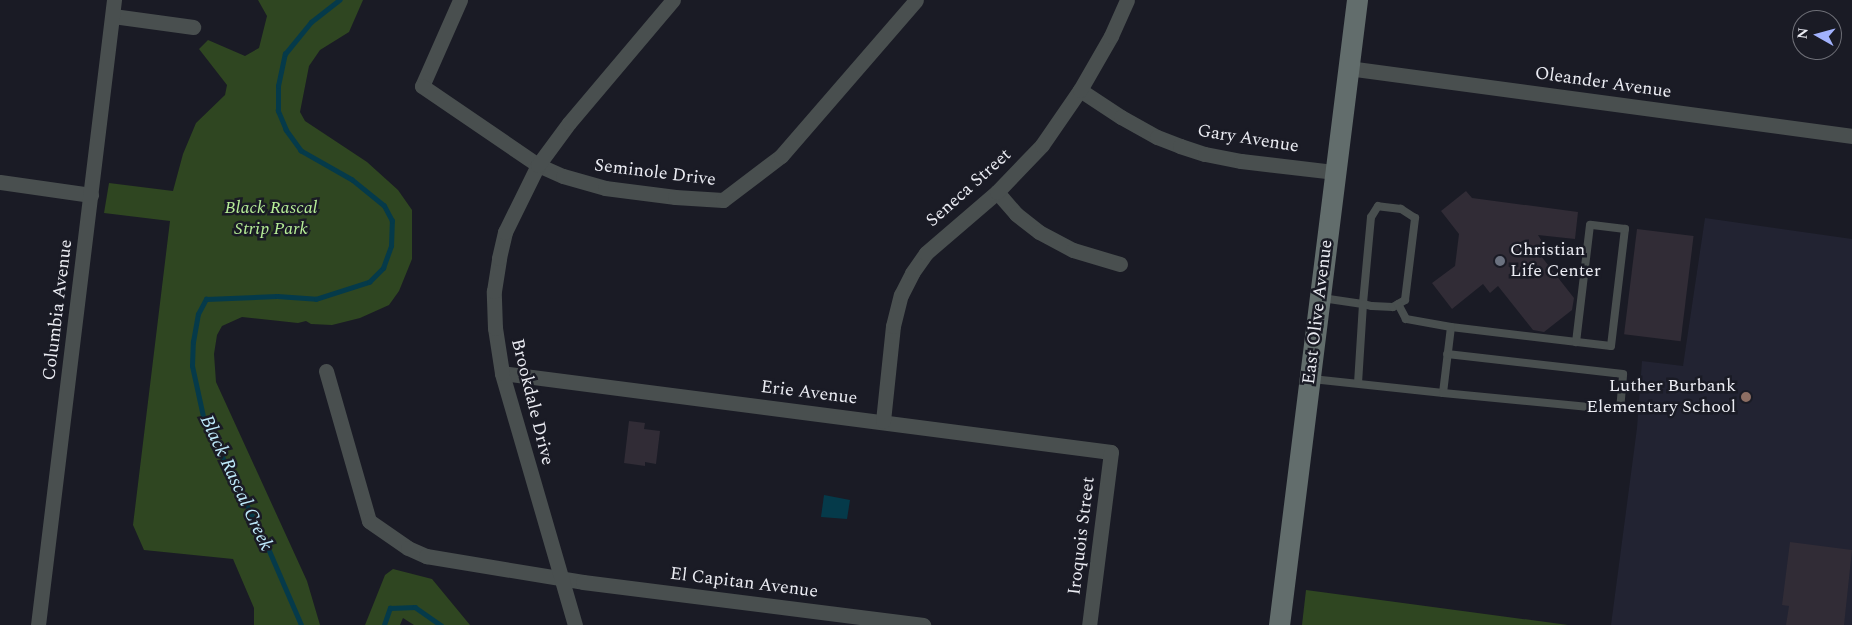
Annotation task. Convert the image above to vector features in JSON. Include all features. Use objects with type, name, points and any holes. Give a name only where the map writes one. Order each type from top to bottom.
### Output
[{"type":"main road","name":"East Olive Avenue","points":[[1279,625],[1357,0]]},
{"type":"street","name":"Columbia Avenue","points":[[38,625],[114,0]]},
{"type":"street","name":"Seminole Drive","points":[[460,0],[422,86],[538,165],[584,183],[605,188],[675,197],[724,200],[781,156],[916,0]]},
{"type":"street","name":"Brookdale Drive","points":[[575,625],[502,373],[495,328],[494,291],[498,258],[505,232],[538,165],[569,124],[673,0]]},
{"type":"street","name":"Seneca Street","points":[[883,421],[893,326],[902,294],[912,273],[926,253],[997,192],[1042,145],[1080,90],[1112,36],[1127,0]]},
{"type":"street","points":[[112,16],[193,27]]},
{"type":"street","name":"Oleander Avenue","points":[[1348,68],[1852,136]]},
{"type":"street","name":"Gary Avenue","points":[[1080,90],[1121,117],[1157,137],[1204,154],[1242,161],[1335,172]]},
{"type":"street","points":[[0,182],[91,195]]},
{"type":"street","points":[[997,192],[1016,214],[1039,232],[1074,250],[1120,264]]},
{"type":"street","name":"El Capitan Avenue","points":[[326,371],[369,521],[408,548],[426,556],[874,622],[923,625]]},
{"type":"street","name":"Erie Avenue","points":[[502,373],[1111,452]]},
{"type":"street","name":"Iroquois Street","points":[[1089,625],[1111,452]]},
{"type":"lane","points":[[1320,298],[1363,304],[1393,307],[1405,300],[1414,218],[1401,209],[1378,206],[1371,217],[1363,304],[1358,383]]},
{"type":"lane","points":[[1398,304],[1406,319],[1451,327],[1576,342],[1611,346],[1625,229],[1590,225],[1576,342]]},
{"type":"lane","points":[[1443,393],[1451,327]]},
{"type":"lane","points":[[1310,378],[1620,410],[1623,374],[1447,354]]},
{"type":"shaded area","name":"Luther Burbank Elementary School","points":[[1705,218],[1852,239],[1852,625],[1611,625],[1637,428],[1642,361],[1683,366]]},
{"type":"shaded area","points":[[824,495],[850,500],[847,519],[821,517]]},
{"type":"green space","name":"Black Rascal Strip Park","points":[[258,0],[363,0],[349,32],[320,50],[309,66],[300,112],[305,121],[367,162],[398,190],[412,210],[412,259],[399,291],[389,305],[360,318],[332,325],[311,324],[306,321],[298,323],[242,317],[222,326],[217,335],[214,354],[216,382],[307,581],[320,625],[254,625],[254,608],[233,559],[144,550],[133,525],[170,221],[104,213],[109,183],[173,191],[183,154],[196,123],[225,95],[227,85],[199,49],[208,40],[245,56],[259,48],[267,16]]},
{"type":"green space","points":[[393,569],[432,579],[470,625],[414,625],[403,618],[400,625],[365,625],[385,575]]},
{"type":"green space","points":[[1306,590],[1568,625],[1302,625]]},
{"type":"building","name":"Christian Life Center","points":[[1466,191],[1472,198],[1578,212],[1575,239],[1538,235],[1548,251],[1541,256],[1574,298],[1572,310],[1544,332],[1533,330],[1498,286],[1490,293],[1483,284],[1452,309],[1432,283],[1455,266],[1459,234],[1441,211]]},
{"type":"building","points":[[1637,229],[1694,236],[1681,341],[1624,334]]},
{"type":"building","points":[[629,421],[645,423],[644,429],[660,431],[656,464],[645,462],[645,466],[624,463]]},
{"type":"building","points":[[1790,542],[1852,550],[1844,625],[1786,625],[1789,606],[1782,605]]},
{"type":"waterway","name":"Black Rascal Creek","points":[[301,625],[265,542],[204,421],[192,366],[193,342],[198,314],[206,299],[277,296],[316,299],[369,282],[383,268],[391,246],[392,221],[384,206],[352,180],[301,151],[286,130],[278,111],[278,86],[285,54],[311,22],[339,0]]},
{"type":"waterway","name":"Black Rascal Creek","points":[[384,625],[390,608],[415,607],[441,625]]},
{"type":"place","name":"Christian Life Center","points":[[1500,261]]},
{"type":"place","name":"Luther Burbank Elementary School","points":[[1746,397]]}]
